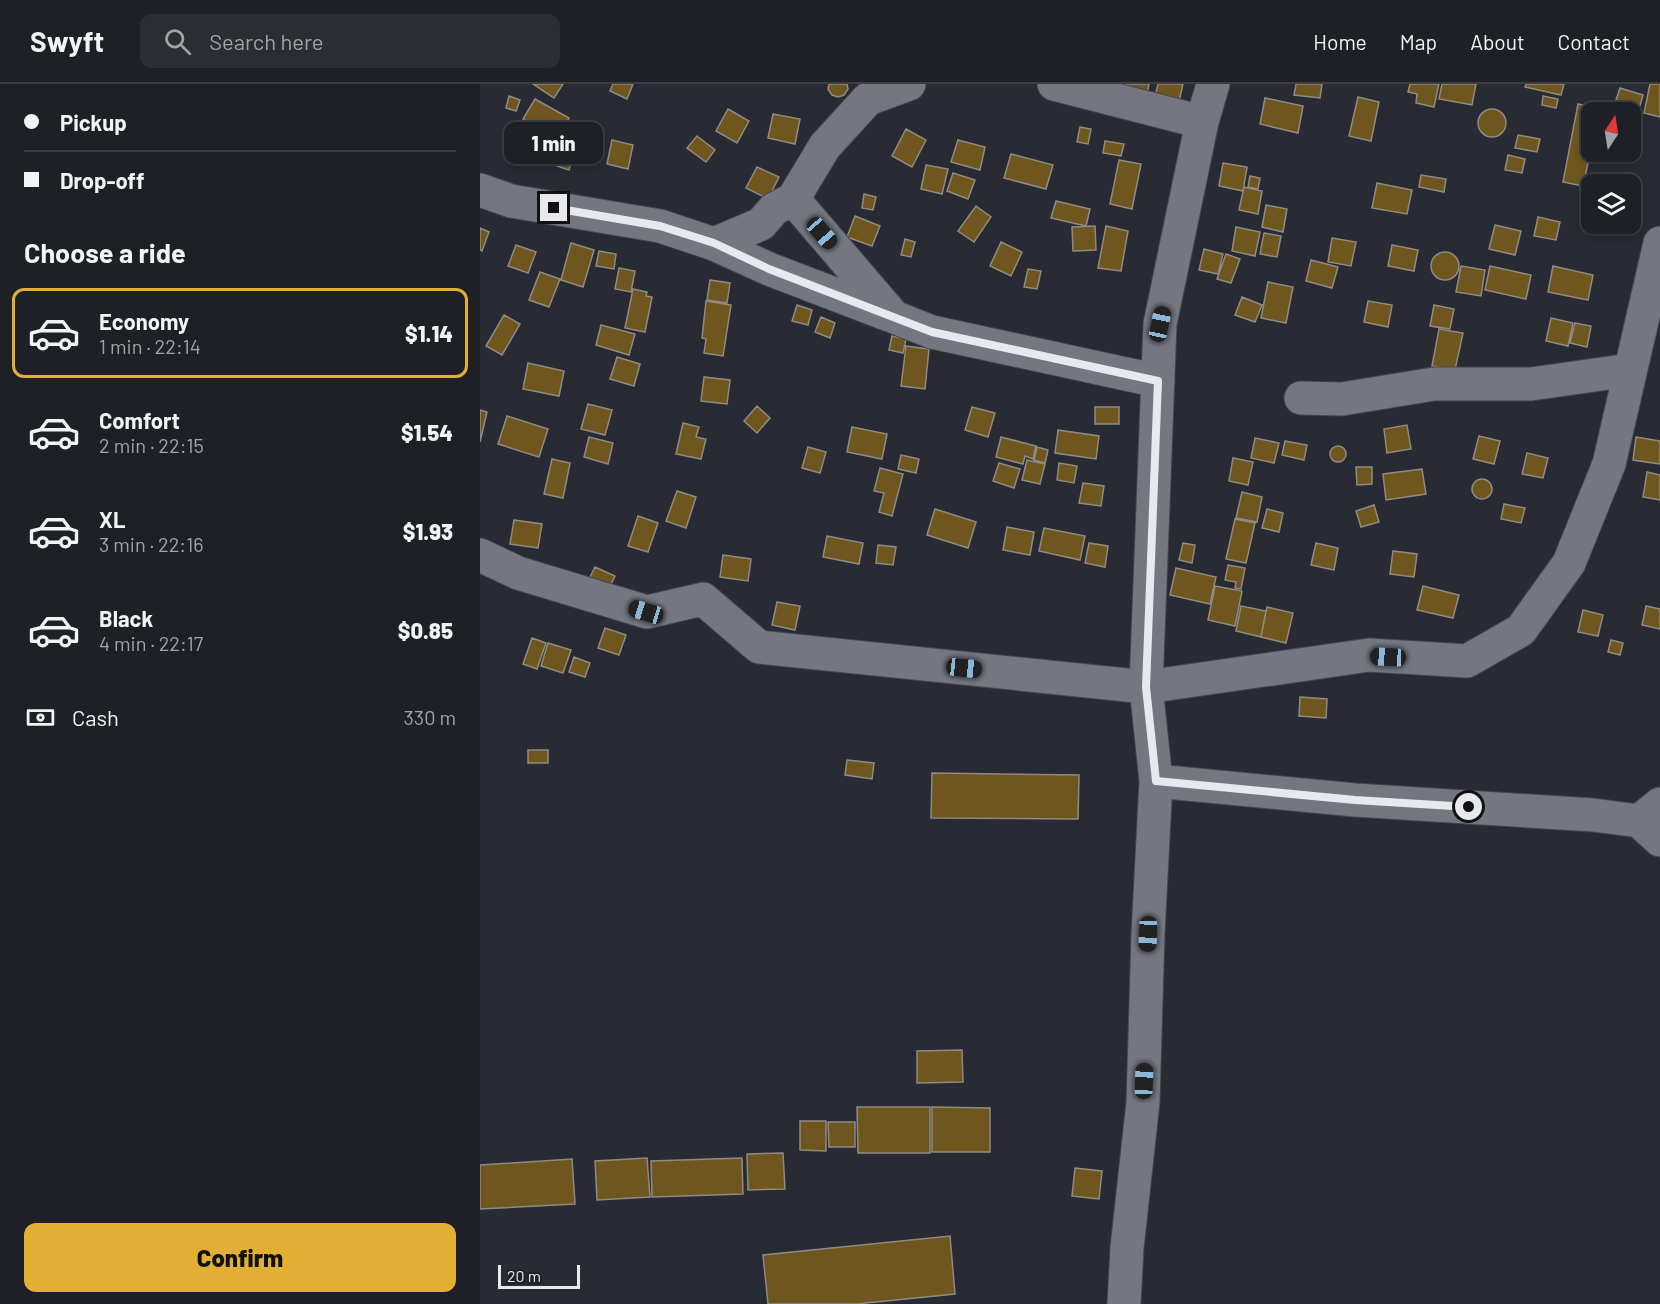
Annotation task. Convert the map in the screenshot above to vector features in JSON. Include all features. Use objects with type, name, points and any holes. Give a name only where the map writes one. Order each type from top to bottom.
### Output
[{"type":"street","points":[[714,243],[761,224],[774,209],[793,199],[825,146],[868,99],[909,84]]},
{"type":"street","points":[[1054,84],[1202,122]]},
{"type":"street","points":[[1124,1304],[1127,1248],[1143,1102],[1148,934],[1156,781],[1146,687],[1160,324],[1202,122],[1213,84]]},
{"type":"street","points":[[480,190],[511,201],[660,226],[714,243],[769,269],[932,332],[1158,381]]},
{"type":"street","points":[[793,199],[894,317]]},
{"type":"street","points":[[480,555],[518,573],[646,612],[703,599],[759,646],[1146,687],[1369,655],[1467,661],[1521,630],[1569,563],[1609,465],[1660,243]]},
{"type":"street","points":[[1301,398],[1342,399],[1434,384],[1532,384],[1630,370]]},
{"type":"street","points":[[1156,781],[1355,800],[1593,815],[1653,822]]},
{"type":"building","points":[[533,84],[563,84],[554,98]]},
{"type":"building","points":[[613,84],[633,84],[627,99],[610,91]]},
{"type":"building","points":[[829,84],[847,84],[848,89],[844,95],[838,97],[832,95],[828,89]]},
{"type":"building","points":[[1113,84],[1149,84],[1147,94]]},
{"type":"building","points":[[1158,84],[1183,84],[1178,106],[1154,101]]},
{"type":"building","points":[[1296,84],[1322,84],[1320,98],[1294,95]]},
{"type":"building","points":[[1410,84],[1439,84],[1434,107],[1416,103],[1417,94],[1408,92]]},
{"type":"building","points":[[1442,84],[1476,84],[1472,105],[1439,99]]},
{"type":"building","points":[[1526,84],[1564,84],[1561,95],[1525,87]]},
{"type":"building","points":[[1650,84],[1660,84],[1660,117],[1644,113]]},
{"type":"building","points":[[1620,88],[1643,95],[1641,102],[1615,102]]},
{"type":"building","points":[[509,96],[520,100],[516,111],[506,108]]},
{"type":"building","points":[[1543,96],[1558,99],[1556,108],[1542,105]]},
{"type":"building","points":[[1358,97],[1379,102],[1371,141],[1349,136]]},
{"type":"building","points":[[1265,98],[1303,106],[1298,133],[1260,124]]},
{"type":"building","points":[[535,99],[569,118],[558,138],[523,119]]},
{"type":"building","points":[[1578,104],[1581,105],[1581,162],[1588,162],[1586,174],[1581,174],[1581,186],[1563,182]]},
{"type":"building","points":[[728,109],[749,121],[737,143],[716,131]]},
{"type":"building","points":[[1492,109],[1502,113],[1506,123],[1502,133],[1492,137],[1482,133],[1478,123],[1482,113]]},
{"type":"building","points":[[773,114],[800,119],[795,144],[768,138]]},
{"type":"building","points":[[1080,127],[1091,129],[1088,144],[1077,142]]},
{"type":"building","points":[[567,129],[591,135],[585,161],[560,155]]},
{"type":"building","points":[[906,129],[926,140],[912,167],[892,156]]},
{"type":"building","points":[[1518,135],[1540,139],[1537,152],[1515,148]]},
{"type":"building","points":[[697,136],[715,150],[706,162],[687,148]]},
{"type":"building","points":[[612,140],[633,145],[628,169],[607,164]]},
{"type":"building","points":[[958,140],[985,147],[980,170],[951,162]]},
{"type":"building","points":[[1105,141],[1124,144],[1121,156],[1103,153]]},
{"type":"building","points":[[1011,154],[1053,165],[1046,189],[1004,178]]},
{"type":"building","points":[[560,155],[572,159],[569,170],[557,166]]},
{"type":"building","points":[[1508,155],[1525,159],[1522,173],[1505,170]]},
{"type":"building","points":[[1119,160],[1141,164],[1132,209],[1110,204]]},
{"type":"building","points":[[1223,163],[1247,167],[1243,191],[1219,186]]},
{"type":"building","points":[[926,165],[948,169],[942,194],[921,189]]},
{"type":"building","points":[[757,167],[779,177],[768,199],[746,188]]},
{"type":"building","points":[[953,173],[975,180],[968,199],[947,191]]},
{"type":"building","points":[[1421,175],[1446,179],[1444,192],[1419,187]]},
{"type":"building","points":[[1250,176],[1260,178],[1258,189],[1248,187]]},
{"type":"building","points":[[1377,183],[1412,190],[1407,214],[1372,208]]},
{"type":"building","points":[[1244,187],[1262,191],[1258,214],[1239,210]]},
{"type":"building","points":[[864,194],[876,197],[873,210],[862,208]]},
{"type":"building","points":[[1056,201],[1090,209],[1086,226],[1051,218]]},
{"type":"building","points":[[1266,205],[1287,209],[1283,232],[1262,227]]},
{"type":"building","points":[[976,206],[991,217],[974,242],[958,231]]},
{"type":"building","points":[[855,216],[880,226],[872,246],[847,237]]},
{"type":"building","points":[[1538,217],[1560,222],[1556,240],[1534,236]]},
{"type":"building","points":[[1495,225],[1521,231],[1515,255],[1489,249]]},
{"type":"building","points":[[1095,226],[1096,250],[1073,251],[1072,227]]},
{"type":"building","points":[[1106,226],[1128,231],[1121,271],[1098,268]]},
{"type":"building","points":[[1236,227],[1260,232],[1255,256],[1232,251]]},
{"type":"building","points":[[480,228],[489,232],[482,251],[480,250]]},
{"type":"building","points":[[1264,233],[1281,236],[1277,257],[1260,254]]},
{"type":"building","points":[[1332,238],[1356,242],[1351,266],[1328,262]]},
{"type":"building","points":[[905,239],[915,242],[911,257],[901,255]]},
{"type":"building","points":[[1001,242],[1022,252],[1011,276],[990,266]]},
{"type":"building","points":[[571,243],[594,250],[583,287],[561,280]]},
{"type":"building","points":[[516,245],[536,252],[528,273],[508,266]]},
{"type":"building","points":[[1392,245],[1418,250],[1414,271],[1388,266]]},
{"type":"building","points":[[1204,249],[1223,254],[1218,274],[1199,270]]},
{"type":"building","points":[[599,251],[616,254],[614,269],[596,266]]},
{"type":"building","points":[[1445,252],[1455,256],[1459,266],[1455,276],[1445,280],[1435,276],[1431,266],[1435,256]]},
{"type":"building","points":[[1226,254],[1240,259],[1231,283],[1217,279]]},
{"type":"building","points":[[1311,260],[1338,267],[1332,288],[1306,281]]},
{"type":"building","points":[[1461,266],[1485,270],[1481,296],[1456,292]]},
{"type":"building","points":[[1490,266],[1531,275],[1526,299],[1485,290]]},
{"type":"building","points":[[1553,266],[1593,275],[1588,300],[1548,292]]},
{"type":"building","points":[[619,268],[635,271],[631,292],[615,289]]},
{"type":"building","points":[[1028,269],[1041,271],[1037,289],[1024,287]]},
{"type":"building","points":[[540,272],[560,279],[549,307],[529,300]]},
{"type":"building","points":[[710,280],[730,283],[727,303],[707,300]]},
{"type":"building","points":[[1268,282],[1293,287],[1286,323],[1261,318]]},
{"type":"building","points":[[633,289],[647,292],[646,296],[652,297],[645,332],[625,328]]},
{"type":"building","points":[[1242,297],[1262,305],[1255,322],[1235,315]]},
{"type":"building","points":[[706,301],[731,305],[723,356],[704,353],[706,339],[702,338]]},
{"type":"building","points":[[1368,301],[1392,305],[1388,327],[1364,322]]},
{"type":"building","points":[[797,305],[812,310],[808,325],[792,321]]},
{"type":"building","points":[[1434,305],[1454,309],[1450,329],[1430,326]]},
{"type":"building","points":[[504,315],[520,324],[502,355],[486,346]]},
{"type":"building","points":[[821,317],[835,323],[830,338],[815,332]]},
{"type":"building","points":[[1551,318],[1573,323],[1568,346],[1546,341]]},
{"type":"building","points":[[1575,323],[1591,326],[1587,347],[1570,343]]},
{"type":"building","points":[[601,325],[635,334],[629,355],[596,345]]},
{"type":"building","points":[[1439,329],[1463,333],[1455,370],[1432,366]]},
{"type":"building","points":[[892,336],[906,339],[903,353],[889,350]]},
{"type":"building","points":[[906,346],[929,349],[925,389],[901,386]]},
{"type":"building","points":[[617,357],[640,364],[634,386],[610,379]]},
{"type":"building","points":[[528,363],[564,371],[559,396],[523,389]]},
{"type":"building","points":[[704,377],[730,380],[727,404],[701,401]]},
{"type":"building","points":[[588,404],[612,410],[605,435],[581,429]]},
{"type":"building","points":[[757,406],[770,418],[757,433],[744,421]]},
{"type":"building","points":[[972,407],[995,413],[988,437],[965,430]]},
{"type":"building","points":[[1095,407],[1119,407],[1119,424],[1095,424]]},
{"type":"building","points":[[480,410],[487,412],[480,442]]},
{"type":"building","points":[[507,416],[548,429],[539,457],[498,444]]},
{"type":"building","points":[[683,423],[699,427],[696,437],[706,439],[701,459],[676,454]]},
{"type":"building","points":[[1407,425],[1411,449],[1387,453],[1384,429]]},
{"type":"building","points":[[852,427],[887,434],[882,459],[847,452]]},
{"type":"building","points":[[1058,430],[1099,436],[1096,459],[1055,453]]},
{"type":"building","points":[[1479,436],[1500,441],[1494,464],[1473,459]]},
{"type":"building","points":[[589,437],[613,443],[608,464],[584,457]]},
{"type":"building","points":[[1001,437],[1036,446],[1033,459],[1025,456],[1023,464],[996,457]]},
{"type":"building","points":[[1636,437],[1660,441],[1660,464],[1633,460]]},
{"type":"building","points":[[1255,438],[1279,443],[1274,463],[1251,458]]},
{"type":"building","points":[[1285,441],[1307,445],[1304,460],[1282,455]]},
{"type":"building","points":[[1335,446],[1341,446],[1346,454],[1344,460],[1335,462],[1330,457],[1330,451]]},
{"type":"building","points":[[808,447],[826,452],[820,473],[802,468]]},
{"type":"building","points":[[1037,447],[1048,450],[1045,463],[1034,460]]},
{"type":"building","points":[[1527,453],[1548,458],[1543,478],[1522,474]]},
{"type":"building","points":[[901,455],[919,459],[916,473],[898,469]]},
{"type":"building","points":[[1233,458],[1253,462],[1248,485],[1229,481]]},
{"type":"building","points":[[552,459],[570,463],[563,498],[544,494]]},
{"type":"building","points":[[1027,460],[1045,464],[1040,484],[1022,480]]},
{"type":"building","points":[[999,463],[1020,469],[1014,488],[993,481]]},
{"type":"building","points":[[1059,463],[1077,466],[1074,483],[1057,480]]},
{"type":"building","points":[[1356,467],[1372,467],[1372,484],[1357,485]]},
{"type":"building","points":[[880,468],[903,474],[892,516],[879,512],[884,493],[874,491]]},
{"type":"building","points":[[1422,469],[1426,494],[1386,500],[1383,474]]},
{"type":"building","points":[[1647,472],[1660,475],[1660,500],[1643,497]]},
{"type":"building","points":[[1478,479],[1486,479],[1492,485],[1492,493],[1486,499],[1478,499],[1472,493],[1472,485]]},
{"type":"building","points":[[1083,483],[1104,486],[1101,506],[1079,503]]},
{"type":"building","points":[[677,491],[696,497],[686,528],[666,521]]},
{"type":"building","points":[[1242,492],[1262,497],[1257,522],[1236,518]]},
{"type":"building","points":[[1504,504],[1525,508],[1521,523],[1501,519]]},
{"type":"building","points":[[1374,505],[1379,522],[1361,527],[1356,511]]},
{"type":"building","points":[[935,509],[976,522],[968,548],[927,535]]},
{"type":"building","points":[[1267,509],[1283,513],[1279,532],[1262,528]]},
{"type":"building","points":[[638,516],[658,523],[648,552],[628,546]]},
{"type":"building","points":[[1235,519],[1255,523],[1246,563],[1226,559]]},
{"type":"building","points":[[514,520],[542,524],[538,548],[510,544]]},
{"type":"building","points":[[1007,527],[1034,532],[1030,555],[1003,550]]},
{"type":"building","points":[[1044,528],[1085,536],[1080,560],[1039,551]]},
{"type":"building","points":[[827,536],[863,543],[859,564],[823,557]]},
{"type":"building","points":[[1089,543],[1108,546],[1105,567],[1085,563]]},
{"type":"building","points":[[1183,543],[1195,545],[1192,563],[1179,560]]},
{"type":"building","points":[[1316,543],[1338,548],[1334,570],[1311,565]]},
{"type":"building","points":[[878,545],[896,547],[893,565],[876,563]]},
{"type":"building","points":[[1393,551],[1417,554],[1414,577],[1390,574]]},
{"type":"building","points":[[723,555],[751,559],[748,581],[720,577]]},
{"type":"building","points":[[1228,565],[1245,568],[1241,589],[1235,588],[1236,582],[1225,580]]},
{"type":"building","points":[[595,567],[615,576],[608,590],[588,581]]},
{"type":"building","points":[[1176,568],[1216,577],[1210,604],[1170,595]]},
{"type":"building","points":[[1215,586],[1242,591],[1235,626],[1208,620]]},
{"type":"building","points":[[1423,586],[1459,595],[1453,618],[1417,610]]},
{"type":"building","points":[[777,602],[800,606],[795,630],[772,625]]},
{"type":"building","points":[[1241,606],[1266,611],[1261,637],[1236,631]]},
{"type":"building","points":[[1646,606],[1660,609],[1660,629],[1642,625]]},
{"type":"building","points":[[1267,607],[1293,613],[1286,643],[1261,637]]},
{"type":"building","points":[[1583,610],[1603,615],[1598,636],[1578,632]]},
{"type":"building","points":[[605,628],[626,635],[619,655],[598,648]]},
{"type":"building","points":[[532,638],[546,643],[537,669],[523,664]]},
{"type":"building","points":[[1611,640],[1623,643],[1620,655],[1608,652]]},
{"type":"building","points":[[548,643],[571,650],[563,673],[541,666]]},
{"type":"building","points":[[574,657],[590,663],[585,677],[569,672]]},
{"type":"building","points":[[1300,697],[1327,699],[1326,718],[1299,716]]},
{"type":"building","points":[[528,750],[548,750],[548,763],[528,763]]},
{"type":"building","points":[[847,760],[874,763],[872,779],[845,775]]},
{"type":"building","points":[[932,773],[1079,775],[1078,819],[931,818]]},
{"type":"building","points":[[962,1050],[963,1082],[917,1083],[917,1051]]},
{"type":"building","points":[[857,1107],[930,1107],[930,1153],[858,1153]]},
{"type":"building","points":[[932,1107],[990,1108],[990,1152],[932,1152]]},
{"type":"building","points":[[800,1121],[826,1121],[826,1151],[800,1150]]},
{"type":"building","points":[[828,1122],[855,1122],[855,1147],[829,1147]]},
{"type":"building","points":[[783,1153],[785,1189],[748,1190],[747,1154]]},
{"type":"building","points":[[647,1158],[650,1197],[597,1200],[595,1161]]},
{"type":"building","points":[[742,1158],[743,1194],[652,1197],[651,1161]]},
{"type":"building","points":[[572,1159],[575,1204],[480,1209],[480,1165]]},
{"type":"building","points":[[1075,1168],[1102,1171],[1099,1199],[1072,1196]]},
{"type":"building","points":[[950,1236],[955,1294],[856,1304],[768,1304],[763,1255]]},
{"type":"route","points":[[554,208],[660,226],[714,243],[769,269],[932,332],[1158,381],[1146,687],[1156,781],[1355,800],[1469,807]]}]
